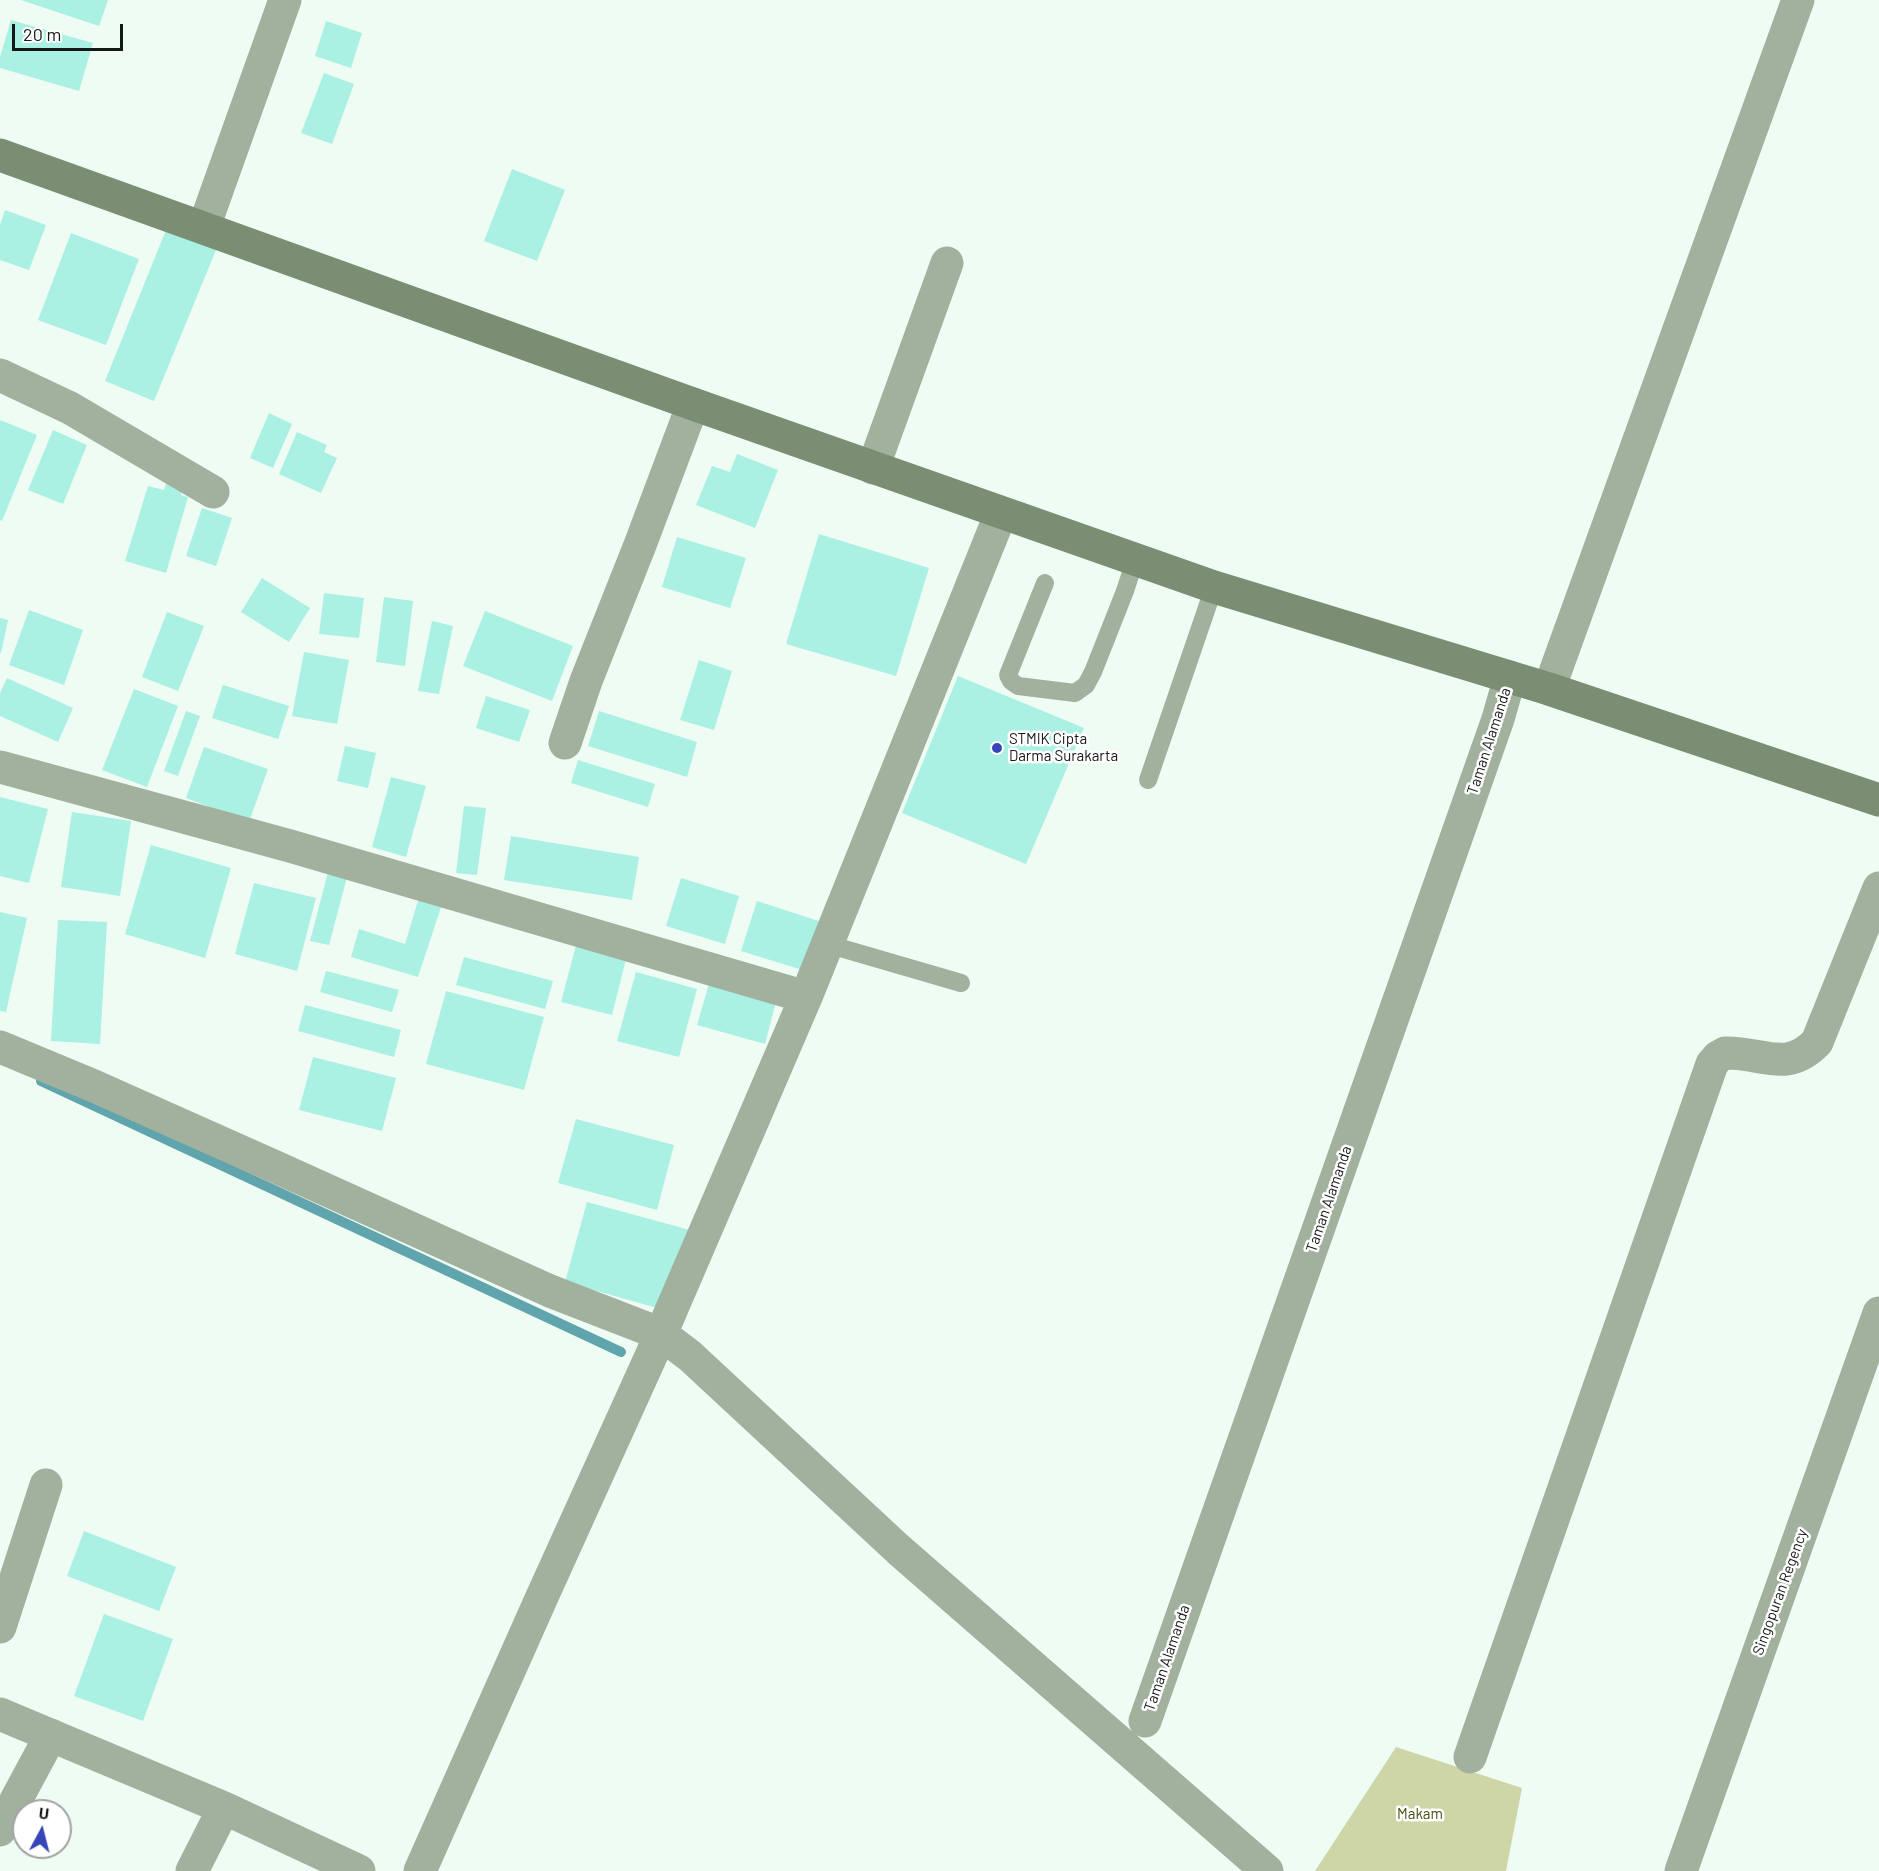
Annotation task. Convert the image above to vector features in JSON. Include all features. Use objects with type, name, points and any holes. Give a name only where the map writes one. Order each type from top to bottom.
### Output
[{"type":"street","points":[[204,227],[285,0]]},
{"type":"street","points":[[1549,689],[1798,0]]},
{"type":"street","points":[[0,155],[1135,560],[1214,587],[1549,689],[1879,800]]},
{"type":"street","points":[[873,468],[947,263]]},
{"type":"street","points":[[0,375],[70,408],[213,492]]},
{"type":"street","points":[[565,744],[586,681],[693,404]]},
{"type":"street","points":[[420,1871],[662,1334],[806,996],[1001,513]]},
{"type":"street","name":"Taman Alamanda","points":[[1145,1721],[1494,730],[1510,677]]},
{"type":"street","points":[[0,767],[290,846],[806,996]]},
{"type":"street","points":[[1470,1757],[1712,1064],[1725,1053],[1782,1060],[1795,1059],[1808,1052],[1817,1042],[1879,888]]},
{"type":"street","points":[[0,1047],[213,1139],[550,1291],[662,1334],[690,1356],[899,1550],[1267,1871]]},
{"type":"street","name":"Singopuran Regency","points":[[1681,1871],[1879,1313]]},
{"type":"street","points":[[0,1627],[46,1485]]},
{"type":"street","points":[[0,1714],[224,1808],[359,1871]]},
{"type":"street","points":[[0,1830],[51,1735]]},
{"type":"street","points":[[192,1871],[224,1808]]},
{"type":"lane","points":[[1046,583],[1008,675],[1011,681],[1018,686],[1075,693],[1086,685],[1093,672],[1135,560]]},
{"type":"lane","points":[[1148,780],[1214,587]]},
{"type":"lane","points":[[827,944],[961,983]]},
{"type":"green space","name":"Makam","points":[[1396,1747],[1522,1788],[1506,1871],[1315,1871]]},
{"type":"building","points":[[21,0],[108,0],[99,26]]},
{"type":"building","points":[[11,20],[93,43],[79,91],[0,68],[0,57]]},
{"type":"building","points":[[326,21],[362,33],[351,68],[315,56]]},
{"type":"building","points":[[324,73],[354,84],[332,144],[301,133]]},
{"type":"building","points":[[512,169],[565,190],[537,261],[484,241]]},
{"type":"building","points":[[5,210],[46,225],[29,270],[0,260],[0,225]]},
{"type":"building","points":[[168,225],[218,245],[154,401],[105,381]]},
{"type":"building","points":[[71,233],[139,259],[106,345],[38,320]]},
{"type":"building","points":[[269,413],[292,424],[273,468],[250,458]]},
{"type":"building","points":[[0,420],[37,435],[2,521],[0,520]]},
{"type":"building","points":[[53,430],[87,445],[63,504],[28,490]]},
{"type":"building","points":[[297,432],[327,445],[324,452],[337,458],[321,493],[279,474]]},
{"type":"building","points":[[737,454],[778,470],[755,528],[696,505],[712,466],[730,472]]},
{"type":"building","points":[[169,475],[185,480],[181,495],[188,497],[166,573],[125,561],[148,486],[164,490]]},
{"type":"building","points":[[202,508],[232,518],[216,566],[186,556]]},
{"type":"building","points":[[819,534],[929,568],[896,676],[786,644]]},
{"type":"building","points":[[677,537],[746,558],[730,608],[662,587]]},
{"type":"building","points":[[262,578],[310,608],[289,642],[241,612]]},
{"type":"building","points":[[324,593],[364,598],[359,638],[319,634]]},
{"type":"building","points":[[384,597],[413,601],[405,666],[376,662]]},
{"type":"building","points":[[29,610],[83,630],[64,685],[9,665]]},
{"type":"building","points":[[485,611],[573,646],[552,701],[463,666]]},
{"type":"building","points":[[167,612],[204,626],[178,691],[142,677]]},
{"type":"building","points":[[0,618],[8,620],[1,653],[0,653]]},
{"type":"building","points":[[432,621],[453,626],[439,694],[418,691]]},
{"type":"building","points":[[304,652],[349,660],[337,724],[292,716]]},
{"type":"building","points":[[699,660],[732,671],[714,730],[680,720]]},
{"type":"building","points":[[958,676],[1084,728],[1026,864],[902,813]]},
{"type":"building","points":[[7,678],[73,708],[58,742],[0,716],[0,693]]},
{"type":"building","points":[[223,685],[289,706],[278,739],[212,718]]},
{"type":"building","points":[[134,689],[178,706],[147,787],[102,770]]},
{"type":"building","points":[[486,696],[530,710],[519,742],[476,728]]},
{"type":"building","points":[[186,711],[200,716],[178,776],[164,771]]},
{"type":"building","points":[[599,711],[697,742],[687,777],[588,746]]},
{"type":"building","points":[[345,746],[376,753],[368,788],[337,781]]},
{"type":"building","points":[[204,747],[268,769],[249,822],[186,798]]},
{"type":"building","points":[[578,760],[655,784],[648,807],[571,783]]},
{"type":"building","points":[[391,777],[426,786],[406,857],[372,847]]},
{"type":"building","points":[[0,797],[48,809],[29,883],[0,876]]},
{"type":"building","points":[[464,806],[486,808],[477,875],[456,873]]},
{"type":"building","points":[[72,812],[131,821],[120,896],[61,887]]},
{"type":"building","points":[[511,836],[639,857],[632,900],[504,880]]},
{"type":"building","points":[[151,845],[231,868],[205,958],[125,934]]},
{"type":"building","points":[[328,872],[347,877],[329,945],[310,941]]},
{"type":"building","points":[[681,878],[739,896],[725,944],[666,926]]},
{"type":"building","points":[[254,883],[316,898],[297,971],[235,954]]},
{"type":"building","points":[[420,894],[443,901],[418,977],[351,957],[359,929],[405,944]]},
{"type":"building","points":[[757,901],[828,924],[812,973],[741,951]]},
{"type":"building","points":[[0,912],[27,918],[6,1012],[0,1011]]},
{"type":"building","points":[[58,920],[107,922],[100,1044],[51,1041]]},
{"type":"building","points":[[579,934],[629,947],[612,1015],[561,1002]]},
{"type":"building","points":[[464,957],[553,981],[545,1009],[456,985]]},
{"type":"building","points":[[326,971],[399,990],[392,1012],[320,992]]},
{"type":"building","points":[[636,972],[697,989],[679,1057],[617,1041]]},
{"type":"building","points":[[711,977],[778,994],[765,1044],[697,1025]]},
{"type":"building","points":[[446,991],[544,1017],[524,1090],[426,1064]]},
{"type":"building","points":[[305,1005],[401,1030],[394,1057],[298,1031]]},
{"type":"building","points":[[313,1057],[396,1078],[382,1131],[299,1110]]},
{"type":"building","points":[[576,1119],[674,1145],[657,1210],[558,1183]]},
{"type":"building","points":[[587,1202],[690,1230],[668,1311],[565,1282]]},
{"type":"building","points":[[84,1531],[176,1567],[159,1611],[67,1576]]},
{"type":"building","points":[[104,1614],[173,1639],[143,1721],[74,1696]]},
{"type":"waterway","points":[[41,1081],[621,1352]]},
{"type":"place","name":"STMIK Cipta Darma Surakarta","points":[[997,748]]}]
